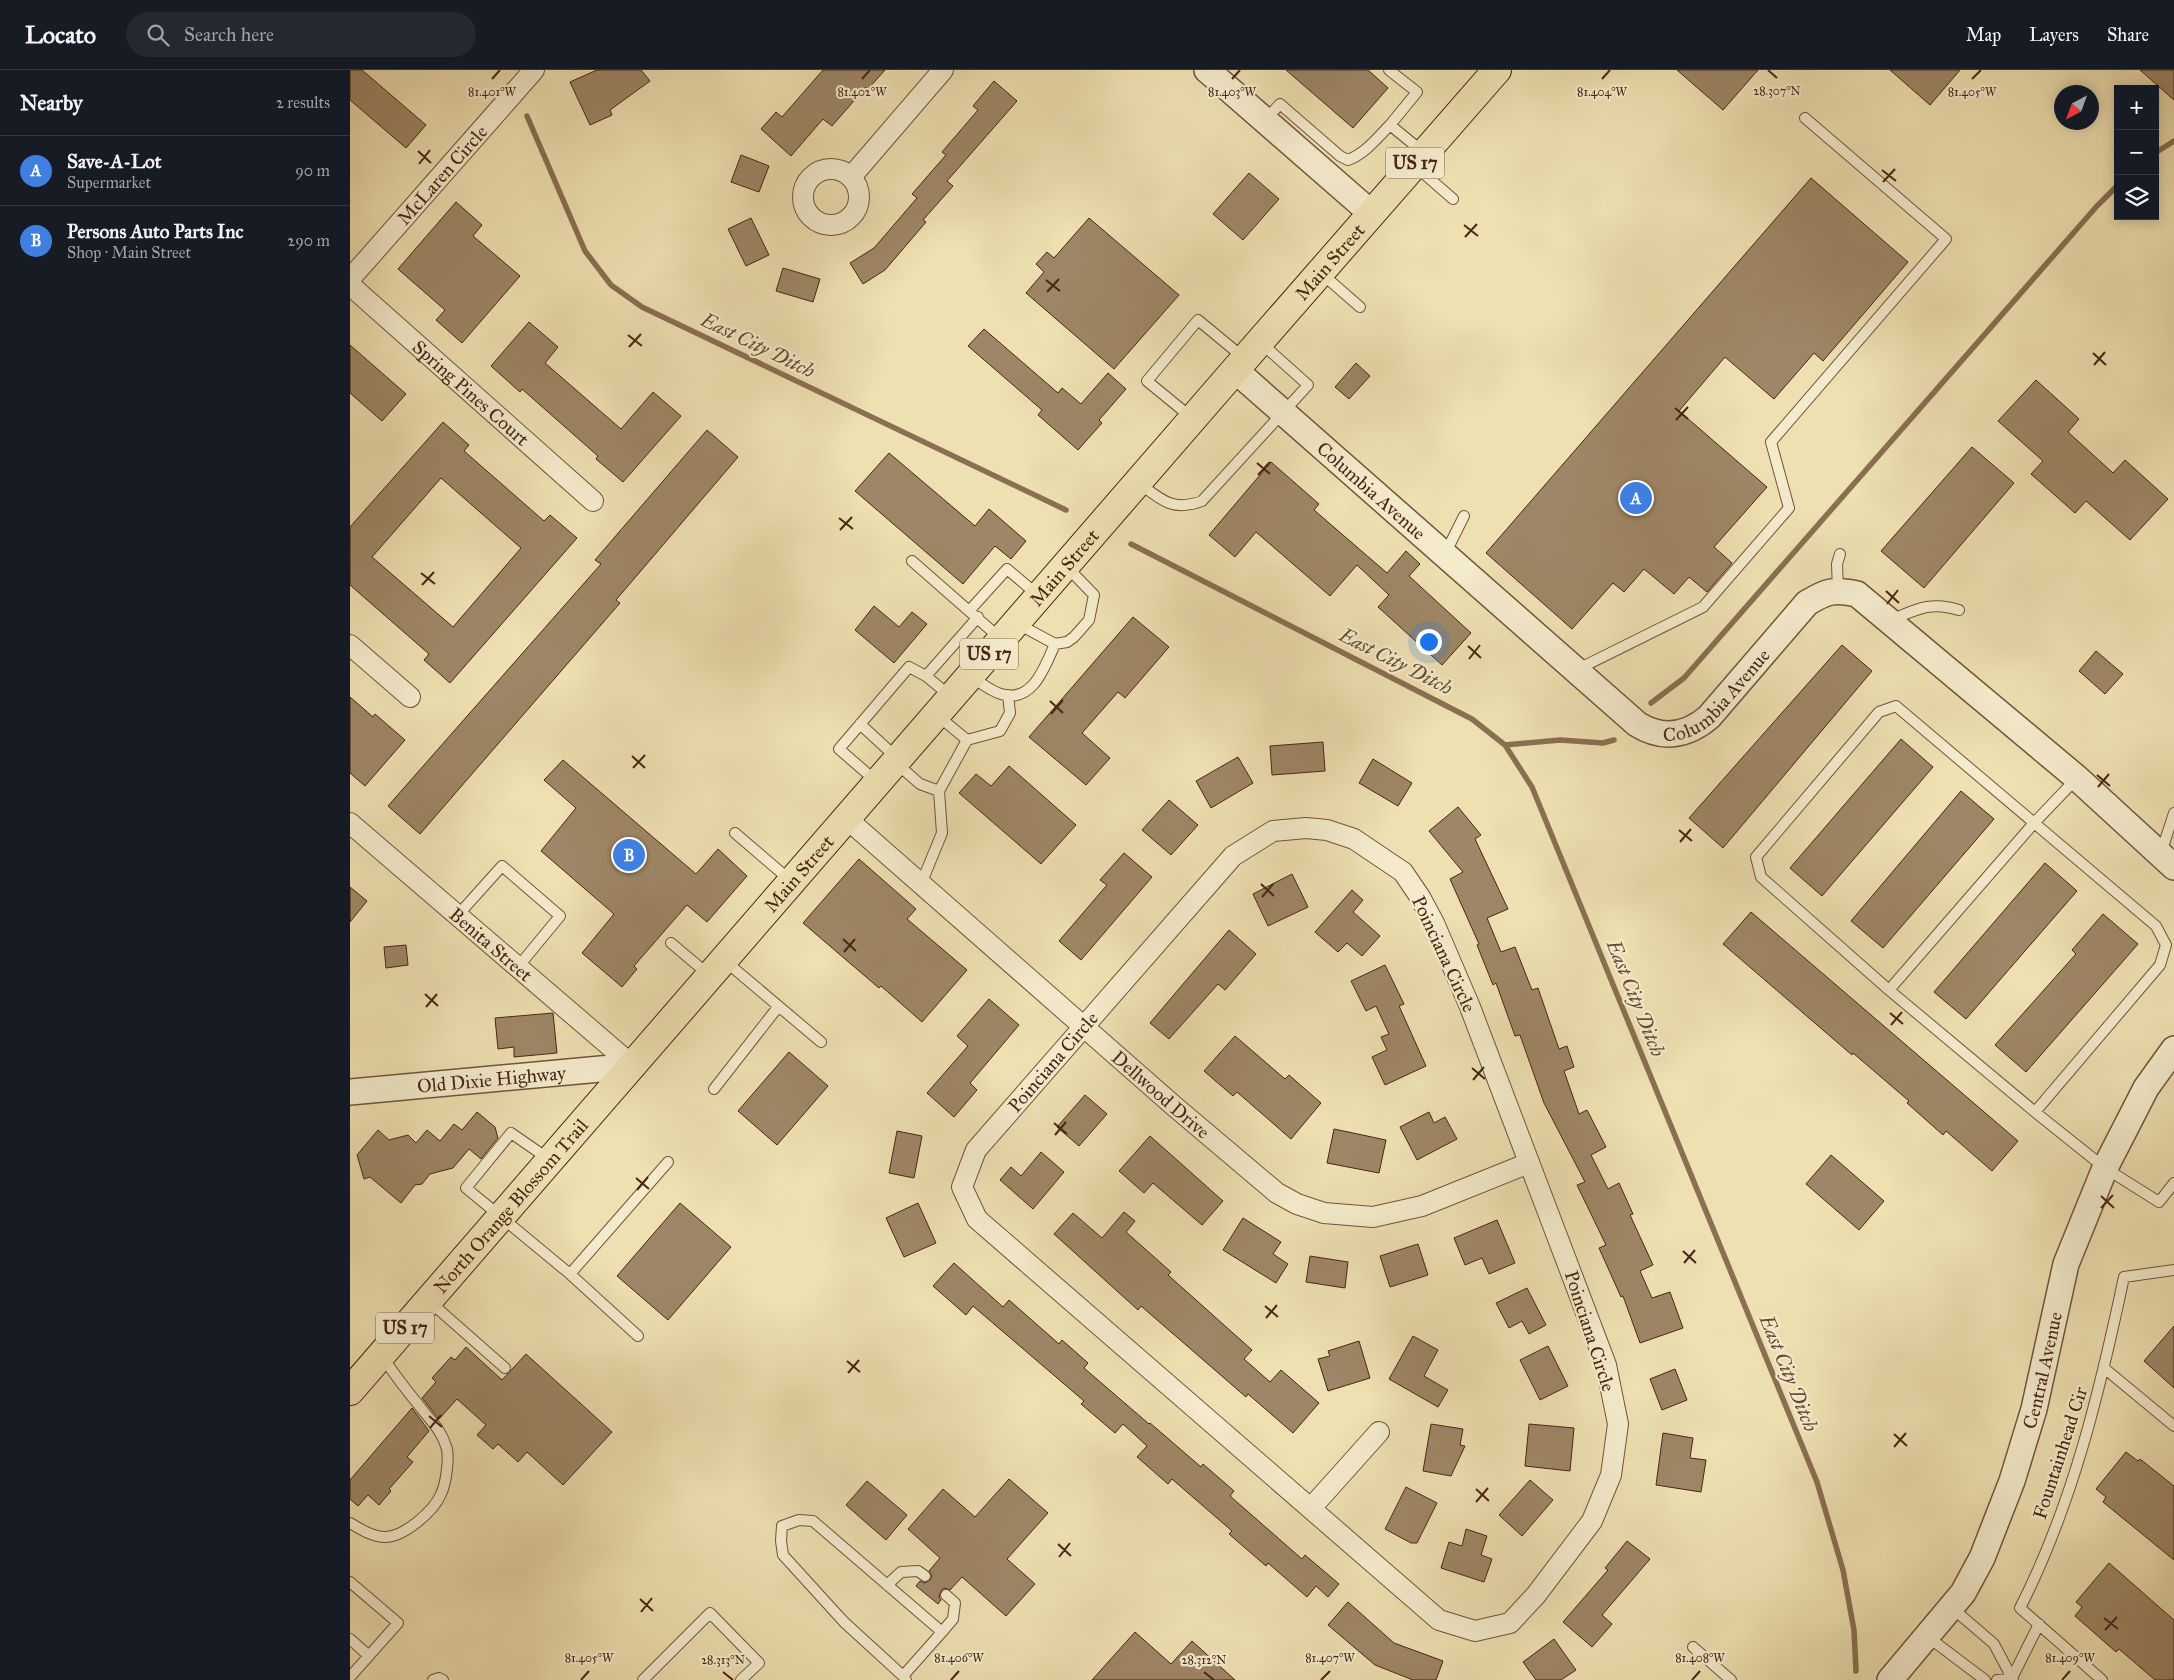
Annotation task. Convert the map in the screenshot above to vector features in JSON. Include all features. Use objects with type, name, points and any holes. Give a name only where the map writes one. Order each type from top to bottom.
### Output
[{"type":"main road","name":"Main Street","points":[[633,1066],[1246,356],[1497,70]]},
{"type":"main road","name":"North Orange Blossom Trail","points":[[350,1391],[633,1066]]},
{"type":"street","name":"McLaren Circle","points":[[350,279],[534,70]]},
{"type":"street","points":[[851,177],[943,70]]},
{"type":"street","points":[[1208,70],[1265,120],[1329,162],[1371,213]]},
{"type":"street","name":"Spring Pines Court","points":[[350,285],[593,501]]},
{"type":"street","name":"Columbia Avenue","points":[[1246,356],[1284,413],[1576,670],[1647,730],[1665,734],[1676,734],[1699,725],[1709,717],[1807,603],[1825,592],[1838,590]]},
{"type":"street","points":[[1838,590],[1857,594],[1890,620],[2077,778],[2167,860]]},
{"type":"street","points":[[350,645],[410,697]]},
{"type":"street","name":"Dellwood Drive","points":[[846,818],[1084,1028],[1277,1193],[1297,1204],[1324,1213],[1373,1217],[1422,1206],[1530,1163]]},
{"type":"street","name":"Benita Street","points":[[350,823],[633,1066]]},
{"type":"street","name":"Poinciana Circle","points":[[1306,828],[1327,830],[1354,839],[1403,872],[1420,897],[1434,923],[1470,1007],[1530,1163],[1606,1366],[1618,1424],[1611,1475],[1592,1521],[1536,1595],[1510,1623],[1475,1631],[1438,1620],[977,1219],[962,1187],[976,1150],[1233,856],[1273,831],[1306,828]]},
{"type":"street","name":"Central Avenue","points":[[1890,1680],[1963,1593],[1982,1558],[2012,1481],[2034,1408],[2066,1264],[2105,1168],[2146,1088],[2174,1048]]},
{"type":"street","name":"Old Dixie Highway","points":[[350,1092],[633,1066]]},
{"type":"street","points":[[1310,1508],[1379,1432]]},
{"type":"lane","points":[[1329,162],[1357,157],[1390,125],[1417,92],[1388,70]]},
{"type":"lane","points":[[1576,670],[1703,607],[1789,508],[1771,442],[1946,239],[1805,118]]},
{"type":"lane","points":[[1390,125],[1453,200]]},
{"type":"lane","points":[[1320,272],[1360,307]]},
{"type":"lane","points":[[1138,482],[1166,504],[1191,505],[1202,501],[1308,385],[1246,356],[1198,320],[1146,381],[1193,419]]},
{"type":"lane","points":[[1444,554],[1464,516]]},
{"type":"lane","points":[[1838,590],[1837,564],[1840,554]]},
{"type":"lane","points":[[912,561],[978,617],[1009,631],[1055,644],[1067,642],[1089,620],[1094,595],[1066,566]]},
{"type":"lane","points":[[970,610],[1007,569],[1040,596]]},
{"type":"lane","points":[[1890,620],[1926,606],[1943,605],[1959,610]]},
{"type":"lane","points":[[926,676],[978,617]]},
{"type":"lane","points":[[970,676],[1000,694],[1014,696],[1029,690],[1041,673],[1055,644]]},
{"type":"lane","points":[[877,782],[839,749],[909,667],[926,676],[967,740]]},
{"type":"lane","points":[[921,884],[942,833],[939,791],[967,740],[1000,731],[1010,713],[1008,695]]},
{"type":"lane","points":[[2035,1112],[2160,965],[2166,945],[2156,926],[1896,706],[1879,712],[1756,857],[1762,877],[1890,990],[2035,1112],[2105,1168],[2159,1202],[2174,1183]]},
{"type":"lane","points":[[860,724],[920,784],[939,791]]},
{"type":"lane","points":[[1890,990],[2034,823],[2077,778]]},
{"type":"lane","points":[[2167,860],[2174,813]]},
{"type":"lane","points":[[735,833],[792,881]]},
{"type":"lane","points":[[458,915],[502,866],[560,916],[518,967]]},
{"type":"lane","points":[[671,943],[717,968],[750,980],[778,1007],[821,1042]]},
{"type":"lane","points":[[714,1089],[778,1007]]},
{"type":"lane","points":[[550,1161],[511,1133],[466,1188],[570,1274],[638,1336]]},
{"type":"lane","points":[[570,1274],[668,1162]]},
{"type":"lane","name":"Fountainhead Cir","points":[[2102,1680],[2020,1608],[2033,1582],[2072,1484],[2104,1368],[2124,1277],[2174,1270]]},
{"type":"lane","points":[[429,1301],[505,1368]]},
{"type":"lane","points":[[350,1523],[365,1532],[385,1537],[402,1533],[419,1520],[440,1496],[445,1483],[447,1448],[438,1428],[381,1356]]},
{"type":"lane","points":[[2104,1368],[2174,1426]]},
{"type":"lane","points":[[942,1632],[813,1521],[799,1520],[782,1526],[783,1556],[844,1622],[905,1678],[953,1619],[955,1603],[946,1595]]},
{"type":"lane","points":[[887,1585],[901,1572],[918,1571],[925,1576]]},
{"type":"lane","points":[[350,1582],[398,1623],[369,1656],[352,1670]]},
{"type":"lane","points":[[1951,1607],[1994,1644],[2012,1680]]},
{"type":"lane","points":[[643,1680],[710,1613],[759,1663],[741,1680]]},
{"type":"lane","points":[[2012,1680],[2039,1624]]},
{"type":"lane","points":[[1928,1637],[1985,1680]]},
{"type":"lane","points":[[350,1639],[369,1656]]},
{"type":"lane","points":[[1693,1647],[1731,1680]]},
{"type":"lane","points":[[433,1680],[439,1678],[443,1680]]},
{"type":"lane","points":[[1997,1680],[2012,1680]]},
{"type":"building","points":[[350,70],[362,70],[426,125],[406,148],[350,100]]},
{"type":"building","points":[[597,70],[641,70],[650,81],[610,110],[612,115],[590,125],[570,82]]},
{"type":"building","points":[[823,70],[885,70],[868,89],[866,87],[832,126],[823,119],[791,156],[761,129],[776,112],[782,117]]},
{"type":"building","points":[[1286,70],[1368,70],[1388,88],[1353,128]]},
{"type":"building","points":[[1677,70],[1758,70],[1723,110]]},
{"type":"building","points":[[1890,70],[1960,70],[1930,105]]},
{"type":"building","points":[[2140,70],[2174,70],[2174,100],[2159,85]]},
{"type":"building","points":[[994,81],[1017,101],[947,181],[953,186],[923,220],[926,222],[885,270],[863,284],[850,263],[874,248],[917,198],[912,194],[946,155],[942,152],[978,110],[973,106]]},
{"type":"building","points":[[741,155],[769,166],[759,192],[731,182]]},
{"type":"building","points":[[1249,173],[1279,199],[1243,240],[1213,214]]},
{"type":"building","points":[[1811,178],[1908,262],[1823,361],[1814,353],[1774,399],[1725,357],[1679,411],[1767,487],[1714,547],[1732,563],[1707,592],[1689,577],[1674,594],[1644,569],[1624,592],[1613,583],[1572,629],[1486,553]]},
{"type":"building","points":[[456,202],[482,225],[473,236],[520,276],[462,343],[436,320],[445,310],[398,269]]},
{"type":"building","points":[[751,218],[769,255],[746,266],[728,229]]},
{"type":"building","points":[[1089,218],[1179,295],[1114,369],[1026,293],[1044,272],[1036,264],[1047,252],[1054,258]]},
{"type":"building","points":[[783,268],[820,279],[813,302],[776,291]]},
{"type":"building","points":[[529,322],[558,347],[545,363],[621,429],[653,392],[681,416],[623,482],[596,459],[598,456],[522,389],[520,392],[491,366]]},
{"type":"building","points":[[984,329],[1058,393],[1062,388],[1081,404],[1108,373],[1126,389],[1099,420],[1102,423],[1078,450],[1038,415],[1042,410],[968,346]]},
{"type":"building","points":[[350,345],[406,394],[382,421],[350,393]]},
{"type":"building","points":[[1356,363],[1370,376],[1349,399],[1335,387]]},
{"type":"building","points":[[2036,380],[2079,419],[2068,432],[2113,473],[2125,460],[2168,499],[2130,540],[2086,501],[2075,513],[2031,474],[2043,461],[1998,421]]},
{"type":"building","points":[[443,422],[469,445],[464,451],[544,521],[550,515],[577,538],[450,683],[424,660],[429,654],[350,585],[350,527]],"holes":[[[441,478],[521,548],[453,627],[372,557]]]},
{"type":"building","points":[[707,430],[738,457],[616,600],[620,603],[420,834],[388,806],[601,564],[595,560]]},
{"type":"building","points":[[1972,447],[2014,483],[1924,588],[1881,551]]},
{"type":"building","points":[[889,453],[975,526],[989,509],[1026,541],[1011,559],[995,546],[963,584],[855,491]]},
{"type":"building","points":[[1271,462],[1319,504],[1314,510],[1387,573],[1406,551],[1420,564],[1409,576],[1471,633],[1442,665],[1378,607],[1389,595],[1357,565],[1330,596],[1256,532],[1235,557],[1209,535]]},
{"type":"building","points":[[874,606],[899,627],[912,612],[927,624],[894,663],[855,630]]},
{"type":"building","points":[[1133,617],[1169,647],[1125,698],[1118,692],[1082,733],[1110,758],[1086,785],[1029,737]]},
{"type":"building","points":[[1842,645],[1872,671],[1723,848],[1689,818]]},
{"type":"building","points":[[2096,651],[2123,674],[2105,694],[2079,671]]},
{"type":"building","points":[[350,697],[373,717],[375,714],[405,740],[365,786],[350,773]]},
{"type":"building","points":[[1901,739],[1933,767],[1822,896],[1790,868]]},
{"type":"building","points":[[1323,742],[1325,771],[1272,775],[1270,746]]},
{"type":"building","points":[[1238,757],[1253,783],[1211,808],[1196,781]]},
{"type":"building","points":[[1373,759],[1412,783],[1398,806],[1359,783]]},
{"type":"building","points":[[563,760],[696,874],[718,849],[747,876],[707,922],[687,905],[634,966],[637,969],[622,987],[582,953],[614,914],[541,851],[576,808],[544,780]]},
{"type":"building","points":[[1009,766],[1076,825],[1041,864],[959,793],[976,774],[991,786]]},
{"type":"building","points":[[1961,791],[1994,819],[1883,948],[1851,921]]},
{"type":"building","points":[[1169,800],[1198,825],[1171,855],[1142,830]]},
{"type":"building","points":[[1458,807],[1481,835],[1475,839],[1508,909],[1487,918],[1501,952],[1515,947],[1532,990],[1538,988],[1559,1049],[1567,1046],[1574,1067],[1564,1071],[1579,1114],[1587,1110],[1606,1147],[1591,1155],[1608,1189],[1619,1183],[1633,1214],[1630,1215],[1653,1265],[1640,1271],[1652,1298],[1670,1292],[1683,1328],[1640,1343],[1623,1296],[1621,1297],[1599,1248],[1606,1245],[1577,1185],[1585,1182],[1544,1103],[1520,1035],[1515,1036],[1496,983],[1493,985],[1477,945],[1479,944],[1450,879],[1463,872],[1429,831]]},
{"type":"building","points":[[1124,853],[1152,877],[1081,960],[1059,941],[1107,885],[1100,880]]},
{"type":"building","points":[[859,859],[916,909],[907,919],[967,970],[922,1022],[803,923]]},
{"type":"building","points":[[2045,863],[2077,891],[1966,1019],[1934,992]]},
{"type":"building","points":[[1292,874],[1308,907],[1268,926],[1253,894]]},
{"type":"building","points":[[350,887],[367,901],[350,922]]},
{"type":"building","points":[[1352,890],[1363,900],[1353,912],[1380,936],[1362,956],[1347,943],[1338,952],[1315,932]]},
{"type":"building","points":[[1751,912],[2018,1141],[1992,1171],[1946,1131],[1943,1135],[1907,1103],[1909,1101],[1853,1053],[1852,1055],[1723,944]]},
{"type":"building","points":[[2103,914],[2138,944],[2026,1072],[1995,1045],[2076,954],[2072,950]]},
{"type":"building","points":[[1229,930],[1256,954],[1225,990],[1218,984],[1169,1039],[1150,1023]]},
{"type":"building","points":[[406,945],[408,965],[386,968],[384,947]]},
{"type":"building","points":[[1385,965],[1404,1004],[1399,1006],[1426,1066],[1385,1085],[1372,1057],[1387,1050],[1381,1037],[1389,1034],[1376,1006],[1366,1011],[1351,981]]},
{"type":"building","points":[[989,999],[1019,1025],[970,1083],[977,1090],[954,1117],[927,1093],[968,1046],[957,1036]]},
{"type":"building","points":[[553,1013],[557,1053],[514,1057],[514,1047],[498,1049],[495,1018]]},
{"type":"building","points":[[1235,1036],[1285,1079],[1289,1075],[1321,1103],[1291,1139],[1237,1092],[1233,1096],[1204,1071]]},
{"type":"building","points":[[789,1052],[828,1086],[777,1145],[738,1111]]},
{"type":"building","points":[[1085,1095],[1107,1114],[1079,1146],[1057,1127]]},
{"type":"building","points":[[477,1112],[495,1127],[498,1138],[481,1159],[469,1149],[453,1168],[430,1174],[422,1184],[415,1185],[401,1203],[370,1177],[364,1179],[357,1155],[378,1130],[389,1140],[408,1135],[416,1143],[427,1130],[440,1141],[454,1124],[462,1130]]},
{"type":"building","points":[[1429,1112],[1434,1123],[1445,1117],[1457,1139],[1417,1160],[1400,1127]]},
{"type":"building","points":[[1334,1129],[1386,1140],[1379,1173],[1327,1163]]},
{"type":"building","points":[[897,1131],[922,1136],[914,1178],[889,1173]]},
{"type":"building","points":[[1150,1136],[1223,1201],[1202,1225],[1153,1183],[1144,1193],[1119,1171]]},
{"type":"building","points":[[1041,1152],[1064,1172],[1033,1209],[1000,1180],[1011,1167],[1021,1176]]},
{"type":"building","points":[[1831,1155],[1884,1201],[1859,1230],[1806,1184]]},
{"type":"building","points":[[680,1203],[731,1247],[668,1320],[617,1276]]},
{"type":"building","points":[[918,1203],[936,1243],[904,1257],[886,1218]]},
{"type":"building","points":[[1124,1212],[1135,1221],[1126,1232],[1171,1272],[1168,1275],[1252,1350],[1244,1359],[1270,1382],[1281,1370],[1319,1403],[1293,1433],[1248,1394],[1246,1397],[1141,1306],[1138,1310],[1054,1234],[1073,1213],[1102,1238]]},
{"type":"building","points":[[1243,1218],[1281,1242],[1273,1254],[1288,1264],[1276,1283],[1223,1250]]},
{"type":"building","points":[[1497,1220],[1515,1263],[1489,1274],[1482,1258],[1465,1265],[1454,1238]]},
{"type":"building","points":[[1418,1244],[1428,1275],[1390,1287],[1380,1256]]},
{"type":"building","points":[[1310,1256],[1348,1262],[1345,1288],[1306,1282]]},
{"type":"building","points":[[954,1263],[1003,1307],[1009,1300],[1059,1344],[1062,1340],[1088,1363],[1084,1368],[1201,1467],[1203,1464],[1234,1491],[1230,1496],[1302,1559],[1305,1555],[1339,1584],[1328,1597],[1316,1586],[1307,1597],[1268,1563],[1266,1566],[1229,1534],[1232,1531],[1172,1479],[1168,1484],[1137,1457],[1147,1446],[1123,1424],[1115,1433],[1081,1404],[1084,1401],[973,1306],[966,1315],[933,1286]]},
{"type":"building","points":[[1527,1288],[1546,1325],[1529,1334],[1522,1321],[1509,1328],[1496,1303]]},
{"type":"building","points":[[2174,1326],[2174,1388],[2144,1361]]},
{"type":"building","points":[[1413,1336],[1438,1350],[1424,1376],[1448,1390],[1438,1407],[1389,1379]]},
{"type":"building","points":[[1359,1341],[1370,1378],[1328,1391],[1318,1359],[1330,1356],[1328,1351]]},
{"type":"building","points":[[1548,1346],[1568,1386],[1540,1400],[1520,1360]]},
{"type":"building","points":[[466,1347],[502,1380],[526,1354],[612,1432],[563,1485],[527,1452],[518,1462],[498,1444],[493,1449],[477,1435],[486,1425],[457,1399],[439,1419],[422,1398],[436,1382],[432,1378],[451,1357],[455,1360]]},
{"type":"building","points":[[1675,1369],[1687,1400],[1662,1410],[1650,1379]]},
{"type":"building","points":[[412,1408],[429,1431],[407,1457],[413,1462],[389,1489],[391,1491],[379,1505],[368,1495],[358,1506],[350,1499],[350,1480]]},
{"type":"building","points":[[1431,1424],[1463,1429],[1460,1445],[1465,1446],[1451,1476],[1423,1471]]},
{"type":"building","points":[[1529,1424],[1574,1428],[1570,1471],[1525,1466]]},
{"type":"building","points":[[1663,1433],[1693,1438],[1690,1458],[1706,1460],[1701,1492],[1656,1485]]},
{"type":"building","points":[[2126,1452],[2138,1461],[2140,1459],[2174,1486],[2174,1560],[2103,1502],[2106,1497],[2096,1489]]},
{"type":"building","points":[[1009,1479],[1048,1513],[1007,1559],[1035,1584],[1006,1616],[962,1577],[950,1590],[944,1588],[941,1591],[939,1597],[941,1600],[938,1604],[916,1586],[920,1581],[925,1583],[930,1580],[932,1576],[929,1571],[940,1558],[908,1529],[943,1489],[975,1517]]},
{"type":"building","points":[[1530,1480],[1553,1500],[1522,1536],[1499,1515]]},
{"type":"building","points":[[867,1481],[907,1515],[886,1540],[846,1505]]},
{"type":"building","points":[[1406,1487],[1437,1503],[1417,1543],[1411,1543],[1385,1529]]},
{"type":"building","points":[[1466,1529],[1487,1536],[1481,1555],[1492,1559],[1484,1582],[1441,1568],[1449,1542],[1462,1546]]},
{"type":"building","points":[[1627,1541],[1650,1559],[1602,1615],[1612,1624],[1592,1647],[1563,1622],[1608,1570],[1605,1568]]},
{"type":"building","points":[[2109,1563],[2174,1620],[2174,1680],[2155,1680],[2119,1649],[2116,1652],[2075,1616],[2082,1607],[2076,1602]]},
{"type":"building","points":[[1348,1602],[1394,1643],[1443,1661],[1436,1680],[1413,1680],[1375,1665],[1328,1625]]},
{"type":"building","points":[[1135,1632],[1171,1664],[1192,1641],[1235,1680],[1092,1680]]},
{"type":"building","points":[[1554,1639],[1576,1670],[1561,1680],[1536,1680],[1523,1662]]},
{"type":"waterway","name":"East City Ditch","points":[[527,116],[585,251],[611,285],[642,307],[1066,510]]},
{"type":"waterway","points":[[2159,150],[2174,141]]},
{"type":"waterway","points":[[1651,703],[1684,678],[2097,206],[2114,189]]},
{"type":"waterway","name":"East City Ditch","points":[[1131,544],[1472,719],[1505,745],[1532,787],[1817,1482],[1843,1570],[1854,1630],[1856,1671]]},
{"type":"waterway","points":[[1505,745],[1560,740],[1603,743],[1614,740]]},
{"type":"place","name":"Save-A-Lot","points":[[1636,498]]},
{"type":"place","name":"Persons Auto Parts Inc","points":[[629,855]]}]
